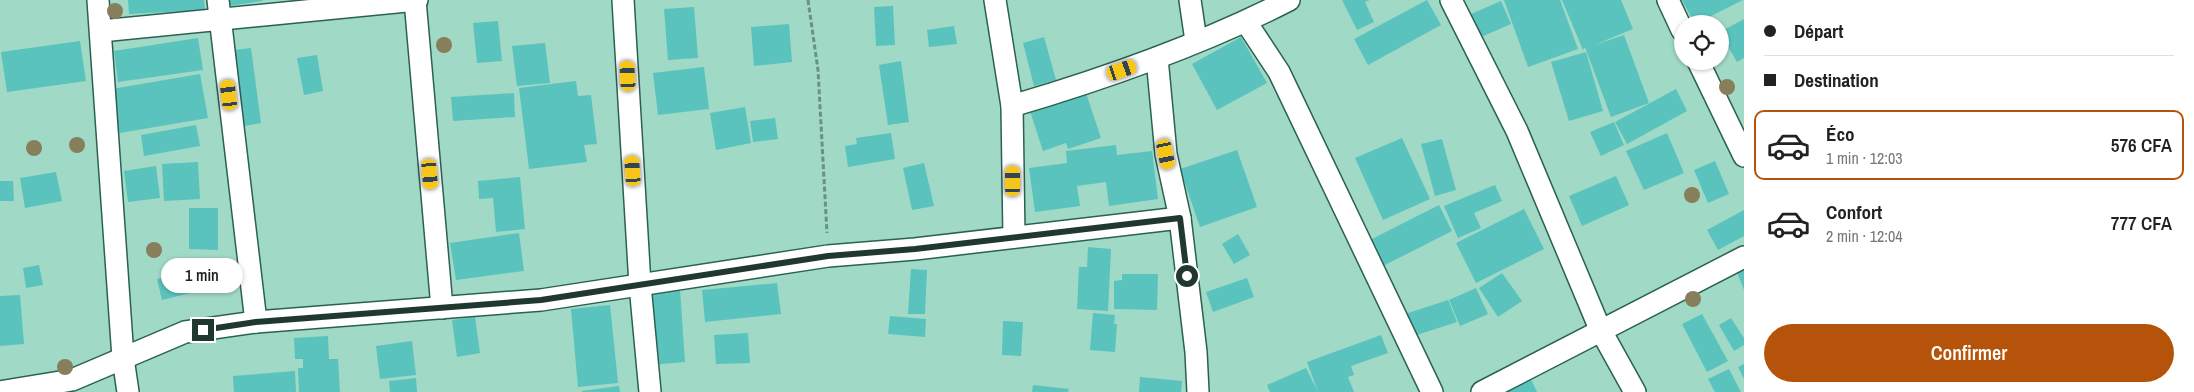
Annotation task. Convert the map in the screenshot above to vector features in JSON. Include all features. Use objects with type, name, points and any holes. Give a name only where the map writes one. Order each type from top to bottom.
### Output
[{"type":"street","points":[[98,0],[123,358],[128,392]]},
{"type":"street","points":[[101,31],[219,10],[416,0],[442,308]]},
{"type":"street","points":[[623,0],[640,285],[650,392]]},
{"type":"street","points":[[994,0],[1012,106],[1014,236]]},
{"type":"street","points":[[1190,0],[1196,41]]},
{"type":"street","points":[[1012,106],[1157,58],[1246,22],[1289,0]]},
{"type":"street","points":[[1451,0],[1517,131],[1600,330],[1635,392]]},
{"type":"street","points":[[1668,0],[1675,15]]},
{"type":"street","points":[[219,10],[256,322]]},
{"type":"street","points":[[1246,22],[1279,72],[1432,392]]},
{"type":"street","points":[[1157,58],[1166,154],[1180,218],[1196,352],[1198,392]]},
{"type":"street","points":[[1702,70],[1744,156]]},
{"type":"street","points":[[0,392],[72,380],[185,332],[256,322],[541,300],[828,256],[915,249],[1180,218]]},
{"type":"street","points":[[1482,392],[1744,257]]},
{"type":"path","points":[[808,0],[818,70],[824,145],[828,256]]},
{"type":"building","points":[[128,0],[204,0],[205,10],[129,14]]},
{"type":"building","points":[[227,0],[262,0],[263,1],[228,6]]},
{"type":"building","points":[[1342,0],[1370,0],[1365,2],[1374,22],[1357,30]]},
{"type":"building","points":[[1427,0],[1441,25],[1368,65],[1354,39]]},
{"type":"building","points":[[1504,0],[1560,0],[1578,49],[1528,67]]},
{"type":"building","points":[[1562,0],[1621,0],[1633,29],[1594,45],[1624,35],[1649,103],[1611,117],[1585,47],[1583,50]]},
{"type":"building","points":[[1682,0],[1743,0],[1713,15],[1690,15]]},
{"type":"building","points":[[1501,1],[1511,24],[1481,37],[1471,14]]},
{"type":"building","points":[[893,6],[895,45],[876,46],[874,7]]},
{"type":"building","points":[[694,7],[698,58],[668,60],[664,9]]},
{"type":"building","points":[[1744,19],[1744,58],[1737,62],[1729,48],[1729,27]]},
{"type":"building","points":[[498,21],[502,61],[477,63],[473,23]]},
{"type":"building","points":[[789,24],[792,62],[754,66],[751,27]]},
{"type":"building","points":[[954,26],[957,44],[929,47],[927,30]]},
{"type":"building","points":[[1044,37],[1056,80],[1034,86],[1023,43]]},
{"type":"building","points":[[1241,37],[1267,83],[1217,110],[1192,64]]},
{"type":"building","points":[[198,38],[203,70],[118,82],[114,51]]},
{"type":"building","points":[[80,41],[86,81],[7,92],[1,52]]},
{"type":"building","points":[[545,43],[550,83],[517,86],[512,46]]},
{"type":"building","points":[[251,48],[261,123],[244,126],[234,50]]},
{"type":"building","points":[[1586,52],[1603,111],[1569,121],[1551,62]]},
{"type":"building","points":[[317,55],[323,91],[304,95],[297,58]]},
{"type":"building","points":[[901,61],[909,122],[888,125],[879,65]]},
{"type":"building","points":[[704,67],[709,109],[658,115],[653,73]]},
{"type":"building","points":[[200,74],[208,118],[114,134],[106,90]]},
{"type":"building","points":[[576,81],[578,96],[591,95],[597,144],[584,145],[587,162],[529,169],[519,88]]},
{"type":"building","points":[[1676,89],[1687,111],[1627,144],[1615,122]]},
{"type":"building","points":[[514,93],[515,117],[453,121],[451,97]]},
{"type":"building","points":[[1086,93],[1101,138],[1068,149],[1066,143],[1043,151],[1030,111]]},
{"type":"building","points":[[745,107],[751,143],[716,150],[710,113]]},
{"type":"building","points":[[775,118],[778,139],[753,142],[750,121]]},
{"type":"building","points":[[1614,122],[1624,145],[1601,156],[1590,132]]},
{"type":"building","points":[[196,125],[200,146],[144,156],[141,135]]},
{"type":"building","points":[[891,133],[895,159],[848,167],[845,146],[857,144],[856,138]]},
{"type":"building","points":[[1667,133],[1684,173],[1644,190],[1626,151]]},
{"type":"building","points":[[1402,138],[1430,199],[1383,220],[1355,158]]},
{"type":"building","points":[[1442,139],[1456,190],[1435,196],[1421,144]]},
{"type":"building","points":[[1116,145],[1117,155],[1152,151],[1158,199],[1109,206],[1106,182],[1077,186],[1080,206],[1035,212],[1029,168],[1067,163],[1066,151]]},
{"type":"building","points":[[1237,150],[1257,207],[1200,227],[1180,169]]},
{"type":"building","points":[[1715,161],[1729,194],[1708,203],[1694,170]]},
{"type":"building","points":[[198,162],[200,199],[164,201],[162,164]]},
{"type":"building","points":[[924,163],[934,206],[912,210],[903,168]]},
{"type":"building","points":[[156,166],[160,198],[128,202],[124,171]]},
{"type":"building","points":[[56,172],[62,201],[25,208],[20,178]]},
{"type":"building","points":[[1616,176],[1629,205],[1582,226],[1569,196]]},
{"type":"building","points":[[520,177],[525,229],[496,232],[493,198],[479,199],[478,181]]},
{"type":"building","points":[[0,181],[13,181],[14,201],[0,201]]},
{"type":"building","points":[[1495,185],[1502,201],[1474,213],[1481,228],[1458,238],[1444,206]]},
{"type":"building","points":[[1439,205],[1452,231],[1383,266],[1370,240]]},
{"type":"building","points":[[189,208],[218,208],[218,250],[189,249]]},
{"type":"building","points":[[1524,209],[1544,249],[1476,283],[1456,243]]},
{"type":"building","points":[[1744,210],[1744,236],[1718,250],[1707,230]]},
{"type":"building","points":[[519,233],[524,271],[456,280],[450,243]]},
{"type":"building","points":[[1238,234],[1250,255],[1234,264],[1222,244]]},
{"type":"building","points":[[1088,247],[1111,249],[1108,311],[1077,309],[1079,267],[1087,267]]},
{"type":"building","points":[[39,265],[43,285],[26,288],[23,268]]},
{"type":"building","points":[[911,269],[927,270],[925,314],[908,314]]},
{"type":"building","points":[[1744,269],[1744,290],[1737,272]]},
{"type":"building","points":[[189,271],[194,292],[162,300],[157,279]]},
{"type":"building","points":[[1502,273],[1522,301],[1498,317],[1479,288]]},
{"type":"building","points":[[1122,274],[1158,274],[1157,310],[1114,309],[1114,281],[1122,280]]},
{"type":"building","points":[[1247,278],[1254,297],[1213,312],[1206,292]]},
{"type":"building","points":[[777,283],[781,314],[705,322],[702,290]]},
{"type":"building","points":[[1476,288],[1488,314],[1460,326],[1449,300]]},
{"type":"building","points":[[680,289],[685,362],[650,365],[644,291]]},
{"type":"building","points":[[20,295],[24,344],[0,346],[0,296]]},
{"type":"building","points":[[1448,300],[1457,322],[1398,341],[1390,319]]},
{"type":"building","points":[[610,305],[618,383],[578,387],[571,309]]},
{"type":"building","points":[[1093,313],[1115,315],[1114,324],[1117,324],[1115,352],[1090,350]]},
{"type":"building","points":[[1702,314],[1728,361],[1707,372],[1682,324]]},
{"type":"building","points":[[890,316],[926,319],[925,337],[888,334]]},
{"type":"building","points":[[475,317],[480,353],[457,357],[452,320]]},
{"type":"building","points":[[1731,318],[1744,338],[1744,345],[1734,351],[1719,325]]},
{"type":"building","points":[[1003,321],[1023,322],[1021,356],[1002,355]]},
{"type":"building","points":[[748,333],[750,363],[716,364],[714,335]]},
{"type":"building","points":[[1381,335],[1388,353],[1351,366],[1354,375],[1348,377],[1354,392],[1318,392],[1307,362]]},
{"type":"building","points":[[328,336],[329,359],[338,359],[340,392],[299,392],[298,368],[303,368],[303,359],[295,359],[294,338]]},
{"type":"building","points":[[412,341],[416,375],[380,379],[376,346]]},
{"type":"building","points":[[1744,364],[1744,379],[1738,367]]},
{"type":"building","points":[[1306,368],[1318,392],[1270,392],[1267,385]]},
{"type":"building","points":[[1729,369],[1741,392],[1715,392],[1708,379]]},
{"type":"building","points":[[295,371],[296,392],[234,392],[233,376]]},
{"type":"building","points":[[1529,375],[1537,392],[1492,392]]},
{"type":"building","points":[[1140,377],[1182,381],[1181,392],[1139,392]]},
{"type":"building","points":[[416,378],[417,392],[390,392],[389,381]]},
{"type":"building","points":[[1033,385],[1069,389],[1068,392],[1032,392]]},
{"type":"building","points":[[619,386],[620,392],[582,392],[582,391]]},
{"type":"route","points":[[203,330],[256,322],[541,300],[828,256],[915,249],[1180,218],[1187,276]]}]
